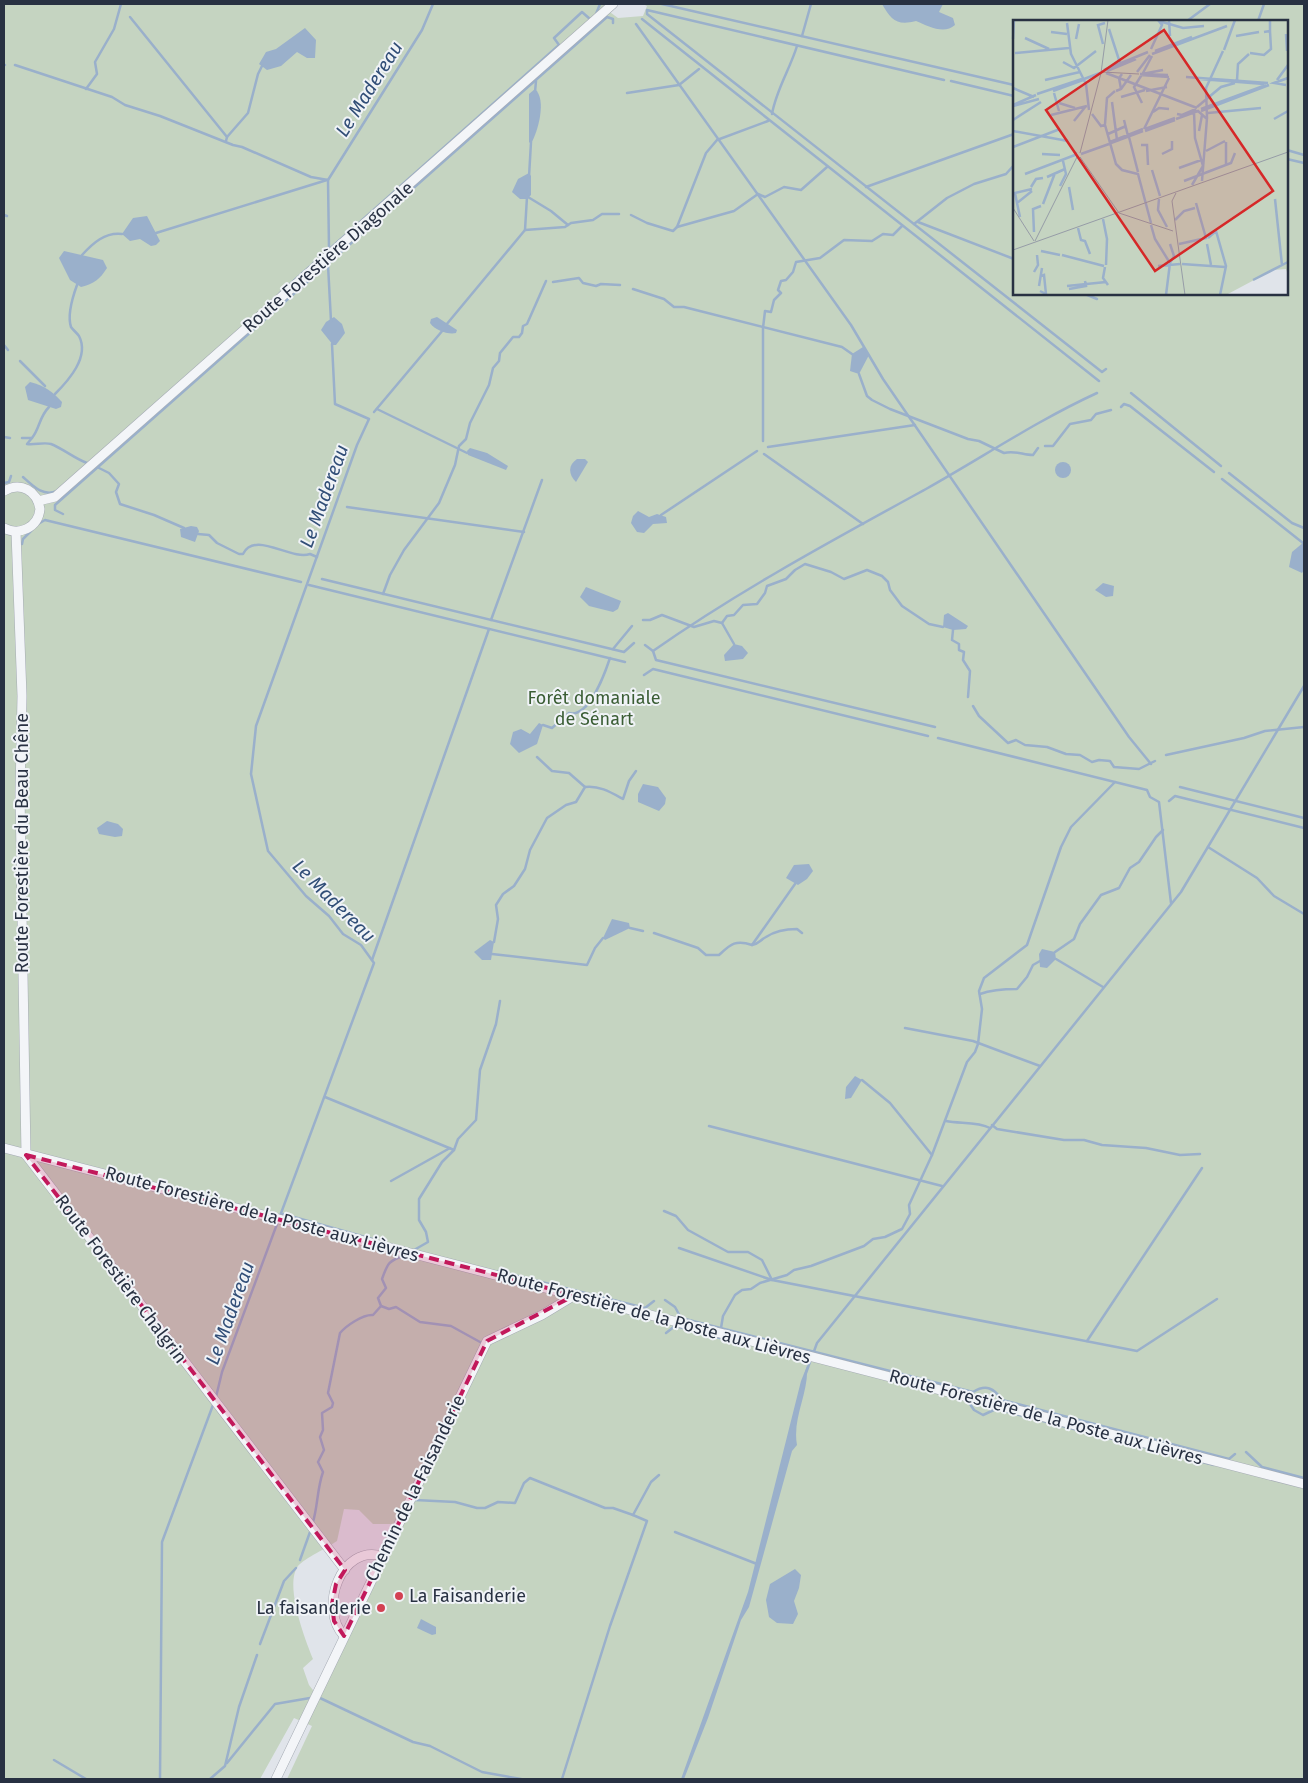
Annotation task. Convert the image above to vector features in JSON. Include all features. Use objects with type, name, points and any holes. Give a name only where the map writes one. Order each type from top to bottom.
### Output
[{"type":"street","name":"Route Forestière Diagonale","points":[[38,502],[54,498],[613,4]]},
{"type":"street","points":[[4,491],[18,486],[28,489],[38,502],[39,514],[32,525],[25,531],[16,532],[4,528]]},
{"type":"street","name":"Route Forestière du Beau Chêne","points":[[16,532],[22,696],[20,794],[26,1155]]},
{"type":"street","name":"Route Forestière de la Poste aux Lièvres","points":[[4,1148],[1304,1484]]},
{"type":"street","name":"Route Forestière Chalgrin","points":[[26,1155],[345,1570]]},
{"type":"street","name":"Chemin de la Faisanderie","points":[[276,1779],[487,1341],[542,1315],[575,1295]]},
{"type":"street","points":[[344,1636],[334,1621],[332,1604],[336,1584],[353,1562],[365,1555],[375,1554],[382,1556]]},
{"type":"highlighted area","points":[[26,1155],[575,1295],[487,1341],[344,1636],[334,1621],[332,1604],[336,1584],[345,1570]]},
{"type":"green space","name":"Forêt domaniale de Sénart","points":[[4,4],[605,4],[607,10],[618,18],[643,16],[647,6],[643,4],[1304,4],[1304,1779],[287,1779],[312,1726],[294,1718],[260,1779],[4,1779]],"holes":[[[344,1509],[359,1510],[373,1524],[397,1524],[316,1694],[309,1685],[303,1668],[313,1659],[305,1639],[294,1599],[294,1575],[301,1563],[337,1541]]]},
{"type":"water","points":[[882,4],[943,4],[939,12],[953,18],[955,25],[951,28],[941,29],[916,21],[899,22],[888,14]]},
{"type":"water","points":[[305,28],[316,40],[315,58],[307,58],[297,52],[281,66],[267,70],[259,64],[266,52],[276,49]]},
{"type":"water","points":[[535,89],[539,94],[541,108],[539,124],[531,144],[529,142],[529,94]]},
{"type":"water","points":[[529,173],[531,176],[531,195],[527,199],[520,199],[512,192],[518,179]]},
{"type":"water","points":[[147,216],[160,241],[156,245],[151,246],[140,239],[130,241],[122,234],[133,218]]},
{"type":"water","points":[[64,251],[103,260],[107,268],[96,280],[81,287],[70,280],[59,258]]},
{"type":"water","points":[[334,317],[342,324],[345,333],[336,345],[333,345],[321,330],[326,322]]},
{"type":"water","points":[[437,317],[457,330],[456,333],[446,333],[432,326],[430,323],[431,319]]},
{"type":"water","points":[[863,347],[869,355],[859,374],[850,371],[852,354]]},
{"type":"water","points":[[30,382],[40,385],[51,392],[62,402],[61,407],[56,409],[28,400],[25,387]]},
{"type":"water","points":[[470,448],[487,453],[508,466],[506,470],[468,455],[467,451]]},
{"type":"water","points":[[577,459],[585,459],[588,462],[576,482],[570,470],[572,464]]},
{"type":"water","points":[[1063,462],[1069,464],[1071,470],[1069,476],[1063,478],[1057,476],[1055,470],[1057,464]]},
{"type":"water","points":[[638,511],[649,517],[657,514],[666,517],[667,523],[653,524],[644,533],[637,532],[631,523],[633,516]]},
{"type":"water","points":[[191,526],[197,527],[199,531],[195,542],[181,537],[180,529]]},
{"type":"water","points":[[1304,542],[1304,570],[1302,573],[1289,567],[1292,552]]},
{"type":"water","points":[[1103,583],[1114,586],[1113,596],[1106,597],[1095,590]]},
{"type":"water","points":[[586,587],[621,601],[618,609],[613,612],[589,606],[580,597]]},
{"type":"water","points":[[948,613],[968,626],[966,629],[953,630],[943,627],[944,615]]},
{"type":"water","points":[[734,644],[742,646],[748,653],[743,659],[725,661],[724,655]]},
{"type":"water","points":[[539,723],[543,725],[537,744],[519,753],[510,744],[513,732],[521,729],[530,734]]},
{"type":"water","points":[[643,784],[658,787],[666,798],[665,804],[659,811],[638,802],[638,794]]},
{"type":"water","points":[[107,821],[118,824],[123,829],[122,836],[115,837],[99,834],[97,828]]},
{"type":"water","points":[[809,864],[813,871],[807,879],[798,885],[786,878],[794,865]]},
{"type":"water","points":[[612,919],[629,923],[630,928],[605,940],[603,938]]},
{"type":"water","points":[[490,940],[494,942],[491,960],[482,960],[474,952]]},
{"type":"water","points":[[1042,949],[1055,952],[1056,959],[1047,968],[1040,967],[1039,954]]},
{"type":"water","points":[[855,1076],[862,1080],[851,1098],[845,1099],[846,1087]]},
{"type":"water","points":[[807,1366],[806,1386],[798,1415],[797,1445],[792,1451],[749,1607],[741,1620],[708,1718],[684,1779],[681,1779],[748,1592],[801,1381]]},
{"type":"water","points":[[795,1569],[801,1575],[794,1601],[798,1614],[793,1624],[777,1623],[769,1617],[766,1600],[770,1584]]},
{"type":"water","points":[[421,1619],[436,1627],[436,1634],[432,1635],[417,1628]]},
{"type":"waterway","points":[[86,89],[97,74],[95,62],[114,29],[121,4]]},
{"type":"waterway","name":"Le Madereau","points":[[329,248],[328,180],[422,30],[433,4]]},
{"type":"waterway","points":[[596,14],[600,4]]},
{"type":"waterway","points":[[662,4],[1013,85]]},
{"type":"waterway","points":[[802,36],[811,4]]},
{"type":"waterway","points":[[1188,20],[1210,4]]},
{"type":"waterway","points":[[1258,20],[1264,4]]},
{"type":"waterway","points":[[944,80],[647,10],[647,14],[1102,372],[1106,369]]},
{"type":"waterway","points":[[280,293],[559,45],[554,38],[582,12],[590,19]]},
{"type":"waterway","points":[[130,17],[227,137],[226,141]]},
{"type":"waterway","name":"Le Madereau","points":[[63,514],[55,510],[55,505],[607,17],[613,19],[613,23]]},
{"type":"waterway","points":[[642,19],[1099,381]]},
{"type":"waterway","points":[[636,24],[851,325],[883,379],[1129,737],[1151,764]]},
{"type":"waterway","points":[[772,114],[777,96],[797,46]]},
{"type":"waterway","points":[[15,65],[112,97],[125,105],[242,147],[311,177],[328,180]]},
{"type":"waterway","points":[[227,137],[248,113],[258,74],[262,66]]},
{"type":"waterway","points":[[627,93],[679,85],[699,69]]},
{"type":"waterway","points":[[535,92],[536,81]]},
{"type":"waterway","points":[[951,81],[1013,96]]},
{"type":"waterway","points":[[631,215],[647,223],[673,231],[677,227],[706,153],[717,140],[768,121]]},
{"type":"waterway","points":[[866,187],[1013,134]]},
{"type":"waterway","points":[[529,177],[531,142]]},
{"type":"waterway","points":[[1288,150],[1304,155]]},
{"type":"waterway","points":[[1288,159],[1304,163]]},
{"type":"waterway","points":[[914,224],[947,198],[974,184],[1006,174],[1013,166]]},
{"type":"waterway","points":[[677,227],[734,211],[758,194],[765,197],[784,187],[801,190],[827,167]]},
{"type":"waterway","points":[[156,233],[327,180]]},
{"type":"waterway","points":[[525,230],[527,197]]},
{"type":"waterway","points":[[528,197],[551,211],[568,225]]},
{"type":"waterway","points":[[446,325],[525,230],[565,227],[571,223],[593,220],[602,214],[619,214]]},
{"type":"waterway","points":[[918,222],[1013,259]]},
{"type":"waterway","points":[[763,441],[763,328],[765,311],[771,312],[774,300],[781,293],[778,290],[781,281],[786,280],[793,272],[796,262],[820,258],[844,240],[872,241],[883,234],[893,235],[902,226]]},
{"type":"waterway","points":[[82,255],[105,237],[122,234]]},
{"type":"waterway","name":"Le Madereau","points":[[328,265],[331,321]]},
{"type":"waterway","points":[[553,282],[579,278],[583,283],[596,286],[601,284],[620,285]]},
{"type":"waterway","points":[[383,594],[390,575],[404,550],[439,503],[455,465],[459,446],[466,439],[470,423],[489,385],[493,368],[499,361],[500,353],[513,337],[519,337],[522,333],[523,326],[527,324],[546,281]]},
{"type":"waterway","points":[[55,394],[76,368],[82,352],[79,336],[71,327],[70,322],[71,306],[77,285]]},
{"type":"waterway","points":[[633,289],[664,299],[674,307],[684,307],[842,347],[852,354]]},
{"type":"waterway","points":[[1087,295],[1097,299]]},
{"type":"waterway","points":[[374,412],[443,330]]},
{"type":"waterway","name":"Le Madereau","points":[[216,1397],[222,1372],[374,963],[361,945],[343,934],[329,916],[306,896],[268,851],[251,774],[256,726],[357,445],[369,419],[335,404],[332,344]]},
{"type":"waterway","points":[[4,345],[8,350]]},
{"type":"waterway","points":[[20,361],[45,386]]},
{"type":"waterway","points":[[859,374],[867,396],[890,409],[968,439],[979,441],[1004,453],[1012,452],[1033,455],[1038,448]]},
{"type":"waterway","points":[[645,645],[653,651],[719,607],[787,566],[926,489],[1032,427],[1097,393]]},
{"type":"waterway","points":[[1131,393],[1221,466]]},
{"type":"waterway","points":[[1121,407],[1124,404],[1130,406],[1214,472]]},
{"type":"waterway","points":[[22,438],[32,438],[49,407]]},
{"type":"waterway","points":[[377,409],[467,453]]},
{"type":"waterway","points":[[1045,446],[1053,446],[1070,424],[1091,420],[1096,414],[1111,410]]},
{"type":"waterway","points":[[768,447],[915,425]]},
{"type":"waterway","points":[[4,437],[10,438]]},
{"type":"waterway","points":[[32,438],[27,444],[51,444],[87,463]]},
{"type":"waterway","points":[[661,515],[757,451]]},
{"type":"waterway","points":[[764,454],[863,524]]},
{"type":"waterway","points":[[99,468],[109,473],[119,484],[116,492],[120,504],[154,515],[184,528]]},
{"type":"waterway","points":[[1229,473],[1292,523],[1304,528]]},
{"type":"waterway","points":[[4,483],[9,482],[11,476]]},
{"type":"waterway","points":[[23,477],[43,492],[57,491]]},
{"type":"waterway","points":[[1222,479],[1303,543]]},
{"type":"waterway","points":[[491,620],[542,480]]},
{"type":"waterway","points":[[347,507],[524,532]]},
{"type":"waterway","points":[[38,524],[45,520],[301,582]]},
{"type":"waterway","points":[[22,544],[23,539],[32,530]]},
{"type":"waterway","points":[[198,534],[209,535],[217,543],[239,554],[243,554],[249,547],[264,545],[293,554],[310,554],[317,557]]},
{"type":"waterway","points":[[643,620],[650,620],[662,615],[694,627],[714,621],[722,623],[727,616],[734,615],[743,605],[757,604],[765,593],[767,586],[786,579],[805,564],[831,572],[844,579],[867,570],[882,576],[888,582],[890,590],[902,606],[929,624],[943,627]]},
{"type":"waterway","points":[[322,579],[624,652],[634,643]]},
{"type":"waterway","points":[[309,585],[625,662]]},
{"type":"waterway","points":[[722,623],[734,644]]},
{"type":"waterway","points":[[613,649],[632,626]]},
{"type":"waterway","points":[[372,960],[489,629]]},
{"type":"waterway","points":[[953,630],[952,640],[959,644],[959,650],[964,652],[963,660],[970,671],[968,697]]},
{"type":"waterway","points":[[653,651],[656,660],[935,727]]},
{"type":"waterway","points":[[543,725],[552,728],[569,713],[576,713],[583,709],[595,693],[610,658]]},
{"type":"waterway","points":[[644,675],[653,669],[928,736]]},
{"type":"waterway","points":[[813,1354],[817,1343],[1181,892],[1304,686]]},
{"type":"waterway","points":[[973,706],[979,716],[1008,743],[1016,740],[1025,745],[1047,747],[1066,754],[1080,755],[1092,762],[1099,760],[1110,761],[1114,767],[1139,769],[1155,761]]},
{"type":"waterway","points":[[1166,755],[1244,738],[1265,731],[1304,727]]},
{"type":"waterway","points":[[938,738],[1147,790],[1150,797],[1159,802],[1171,903]]},
{"type":"waterway","points":[[494,942],[498,919],[496,905],[503,894],[514,886],[525,869],[530,850],[547,818],[566,805],[576,802],[585,787],[569,773],[552,771],[537,757]]},
{"type":"waterway","points":[[585,787],[600,788],[623,799],[629,781],[636,771]]},
{"type":"waterway","points":[[721,1328],[723,1316],[735,1295],[742,1290],[751,1289],[760,1283],[787,1275],[794,1270],[811,1266],[864,1246],[873,1239],[885,1237],[902,1229],[910,1214],[909,1205],[932,1155],[967,1062],[975,1052],[978,1044],[982,1009],[979,991],[984,978],[1027,945],[1061,847],[1071,827],[1115,782]]},
{"type":"waterway","points":[[1180,787],[1304,818]]},
{"type":"waterway","points":[[1169,801],[1175,796],[1304,828]]},
{"type":"waterway","points":[[1055,952],[1074,939],[1080,924],[1101,895],[1119,888],[1130,868],[1139,862],[1163,830]]},
{"type":"waterway","points":[[1208,847],[1257,878],[1274,896],[1304,914]]},
{"type":"waterway","points":[[654,933],[698,948],[706,955],[719,955],[737,943],[752,945],[795,884]]},
{"type":"waterway","points":[[630,928],[643,931]]},
{"type":"waterway","points":[[752,945],[770,935],[789,929],[797,929],[802,933]]},
{"type":"waterway","points":[[492,954],[587,965],[595,948],[603,938]]},
{"type":"waterway","points":[[1056,959],[1103,987]]},
{"type":"waterway","points":[[980,994],[998,990],[1017,989],[1027,977],[1033,965],[1040,961]]},
{"type":"waterway","points":[[414,1250],[428,1242],[426,1232],[419,1220],[419,1199],[442,1162],[454,1150],[458,1139],[476,1120],[480,1070],[496,1024],[500,1001]]},
{"type":"waterway","points":[[905,1028],[973,1041],[1040,1066]]},
{"type":"waterway","points":[[862,1080],[890,1103],[932,1155]]},
{"type":"waterway","points":[[325,1097],[454,1150]]},
{"type":"waterway","points":[[946,1121],[979,1124],[990,1128]]},
{"type":"waterway","points":[[992,1125],[997,1129],[1064,1140],[1084,1140],[1102,1145],[1146,1148],[1180,1155],[1200,1154]]},
{"type":"waterway","points":[[709,1126],[942,1186]]},
{"type":"waterway","points":[[391,1181],[450,1148]]},
{"type":"waterway","points":[[1087,1341],[1202,1168]]},
{"type":"waterway","points":[[664,1211],[676,1216],[688,1230],[728,1252],[748,1252],[762,1260],[772,1280]]},
{"type":"waterway","points":[[283,1214],[376,1240]]},
{"type":"waterway","points":[[679,1248],[772,1280],[1137,1351],[1217,1299]]},
{"type":"waterway","points":[[313,1522],[323,1472],[318,1462],[324,1450],[320,1437],[323,1430],[322,1413],[332,1407],[333,1403],[328,1393],[340,1333],[360,1318],[373,1315],[381,1306],[378,1298],[386,1288],[382,1279],[386,1269],[392,1261],[405,1255]]},
{"type":"waterway","points":[[498,1271],[645,1308],[654,1301]]},
{"type":"waterway","points":[[665,1300],[675,1307],[681,1318],[973,1392],[986,1388],[993,1390],[1002,1400],[1229,1459],[1235,1454]]},
{"type":"waterway","points":[[381,1306],[389,1309],[396,1307],[420,1322],[451,1326],[480,1342]]},
{"type":"waterway","points":[[666,1333],[675,1326],[720,1338]]},
{"type":"waterway","points":[[806,1373],[811,1359]]},
{"type":"waterway","points":[[968,1401],[974,1410],[983,1415],[996,1409],[1214,1465]]},
{"type":"waterway","name":"Le Madereau","points":[[160,1779],[162,1542],[213,1405]]},
{"type":"waterway","points":[[1246,1452],[1262,1467],[1304,1478]]},
{"type":"waterway","points":[[562,1779],[610,1626],[647,1521],[633,1515],[651,1482],[659,1475]]},
{"type":"waterway","points":[[415,1500],[455,1502],[477,1508],[485,1508],[498,1502],[515,1503],[524,1483],[530,1478],[605,1508],[613,1508],[633,1515]]},
{"type":"waterway","points":[[300,1560],[310,1532]]},
{"type":"waterway","points":[[675,1532],[757,1564]]},
{"type":"waterway","points":[[260,1644],[284,1581],[296,1568]]},
{"type":"waterway","points":[[210,1779],[225,1766],[239,1707],[257,1655]]},
{"type":"waterway","points":[[227,1763],[275,1704],[310,1698]]},
{"type":"waterway","points":[[320,1698],[413,1742],[430,1746],[482,1772],[521,1779]]},
{"type":"waterway","points":[[54,1760],[86,1779]]},
{"type":"place","name":"La Faisanderie","points":[[399,1596]]},
{"type":"place","name":"La faisanderie","points":[[381,1608]]}]
